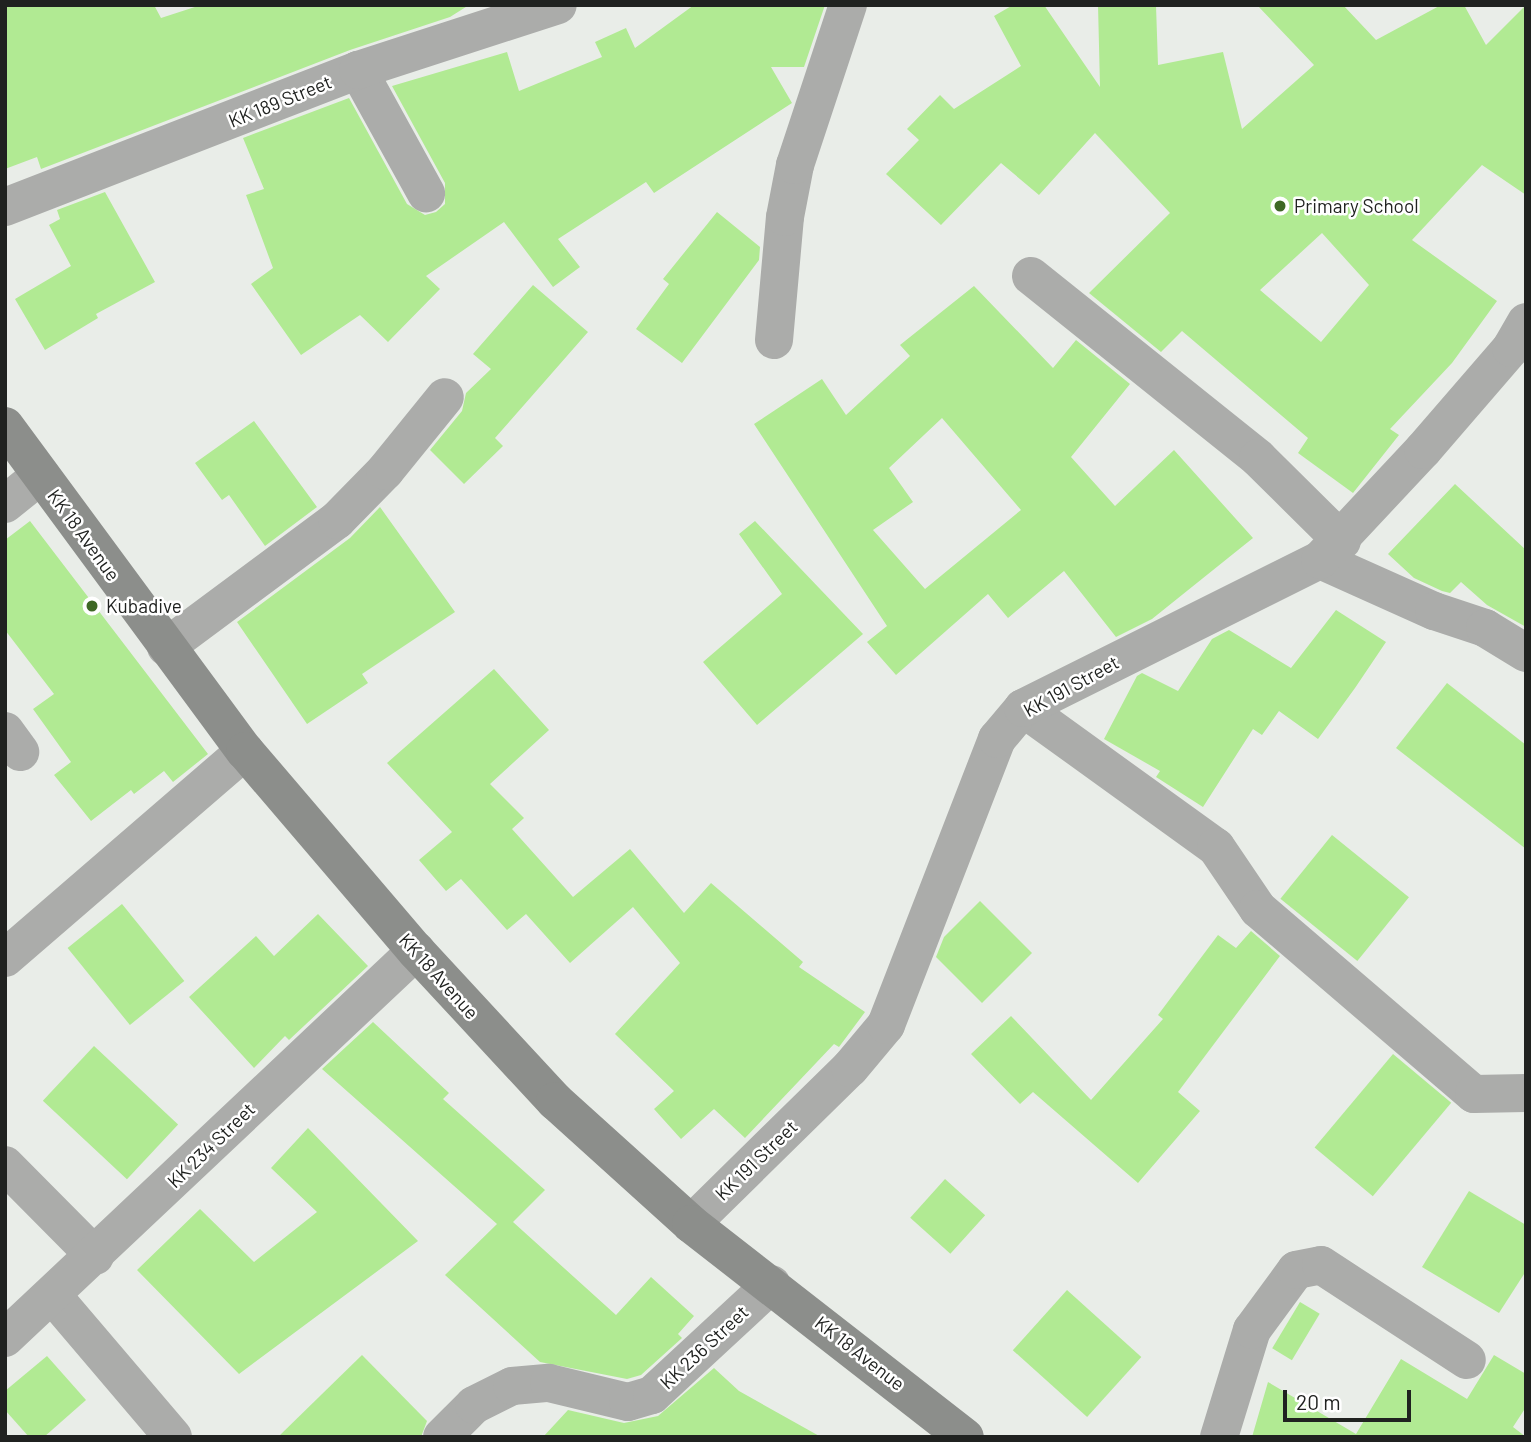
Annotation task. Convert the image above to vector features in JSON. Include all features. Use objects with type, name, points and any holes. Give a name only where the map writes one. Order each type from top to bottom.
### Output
[{"type":"main road","name":"KK 18 Avenue","points":[[5,426],[166,648],[245,751],[416,951],[555,1101],[691,1224],[772,1284],[965,1437]]},
{"type":"street","name":"KK 189 Street","points":[[5,207],[358,70],[558,5]]},
{"type":"street","points":[[774,340],[785,217],[795,165],[848,5]]},
{"type":"street","points":[[358,70],[426,193]]},
{"type":"street","points":[[1031,276],[1258,458],[1331,550],[1434,611],[1485,628],[1526,653]]},
{"type":"street","name":"KK 191 Street","points":[[691,1224],[850,1068],[886,1025],[997,739],[1023,708],[1331,550],[1511,348],[1526,322]]},
{"type":"street","points":[[166,648],[337,520],[385,471],[445,397]]},
{"type":"street","points":[[5,504],[41,475]]},
{"type":"street","points":[[1023,708],[1216,847],[1258,909],[1474,1094],[1526,1093]]},
{"type":"street","points":[[5,958],[245,751]]},
{"type":"street","name":"KK 234 Street","points":[[5,1338],[53,1296],[416,951]]},
{"type":"street","points":[[5,1165],[95,1255]]},
{"type":"street","points":[[1219,1437],[1252,1330],[1296,1270],[1321,1265],[1467,1360]]},
{"type":"street","name":"KK 236 Street","points":[[442,1437],[474,1405],[512,1386],[549,1383],[628,1402],[652,1395],[772,1284]]},
{"type":"street","points":[[53,1296],[173,1437]]},
{"type":"building","points":[[5,5],[154,5],[161,18],[201,5],[469,5],[450,17],[350,50],[41,169],[37,157],[5,169]]},
{"type":"building","points":[[694,5],[825,5],[804,67],[771,67],[792,103],[654,193],[646,182],[558,239],[580,267],[553,287],[504,222],[426,276],[440,289],[388,342],[360,315],[301,355],[251,284],[273,268],[246,195],[264,189],[243,138],[349,98],[407,204],[425,215],[436,212],[445,204],[445,183],[392,86],[507,52],[519,91],[602,57],[595,42],[626,28],[635,48]]},
{"type":"building","points":[[1013,5],[1044,5],[1100,87],[1098,5],[1156,5],[1158,65],[1223,52],[1242,129],[1314,65],[1257,5],[1343,5],[1376,40],[1441,5],[1464,5],[1486,45],[1526,5],[1526,195],[1482,165],[1412,240],[1497,301],[1452,363],[1390,429],[1399,435],[1353,493],[1298,453],[1308,438],[1182,331],[1161,352],[1089,293],[1170,213],[1095,133],[1039,195],[1001,163],[941,225],[886,174],[919,140],[907,129],[940,95],[954,109],[1021,66],[994,16]],"holes":[[[1322,233],[1369,285],[1321,342],[1260,290]]]},
{"type":"building","points":[[105,192],[155,282],[96,314],[98,318],[45,350],[15,299],[71,266],[49,225],[60,219],[57,210]]},
{"type":"building","points":[[717,212],[760,247],[759,260],[682,363],[636,329],[669,284],[663,279]]},
{"type":"building","points":[[533,285],[588,332],[495,438],[503,446],[464,484],[430,450],[462,411],[466,393],[491,369],[473,354]]},
{"type":"building","points":[[974,286],[1053,368],[1076,340],[1130,384],[1071,457],[1115,506],[1174,450],[1253,538],[1152,619],[1116,637],[1064,571],[1008,618],[988,594],[896,675],[867,642],[887,626],[754,424],[822,379],[846,415],[910,356],[900,345]],"holes":[[[942,418],[1021,510],[925,589],[873,530],[913,502],[889,468]]]},
{"type":"building","points":[[254,421],[317,507],[265,546],[229,495],[222,500],[195,463]]},
{"type":"building","points":[[1455,484],[1526,550],[1526,627],[1487,605],[1461,582],[1450,593],[1442,591],[1414,578],[1388,554]]},
{"type":"building","points":[[380,507],[455,612],[362,674],[368,683],[307,724],[237,622],[350,538]]},
{"type":"building","points":[[30,521],[208,754],[173,782],[164,771],[134,794],[131,790],[91,821],[54,775],[71,762],[33,709],[54,694],[5,630],[5,540]]},
{"type":"building","points":[[755,521],[863,634],[757,725],[703,662],[782,594],[739,534]]},
{"type":"building","points":[[1336,610],[1386,642],[1355,688],[1318,739],[1279,711],[1262,735],[1253,729],[1203,807],[1156,777],[1160,771],[1104,739],[1137,676],[1142,673],[1178,691],[1212,639],[1229,630],[1291,668]]},
{"type":"building","points":[[494,669],[549,730],[490,784],[524,818],[512,829],[573,897],[630,849],[684,913],[711,883],[803,962],[799,967],[865,1012],[839,1047],[834,1044],[745,1138],[714,1109],[681,1139],[654,1109],[674,1091],[615,1034],[680,963],[633,907],[570,963],[526,914],[507,930],[461,879],[446,891],[419,860],[452,832],[387,763]]},
{"type":"building","points":[[1447,683],[1526,745],[1526,849],[1396,748]]},
{"type":"building","points":[[1332,835],[1409,897],[1357,961],[1280,899]]},
{"type":"building","points":[[980,901],[1032,953],[982,1003],[936,957],[944,937]]},
{"type":"building","points":[[122,904],[184,981],[130,1025],[68,948]]},
{"type":"building","points":[[318,914],[368,966],[289,1040],[285,1036],[254,1068],[189,997],[256,936],[274,956]]},
{"type":"building","points":[[1251,931],[1280,956],[1178,1092],[1200,1111],[1138,1183],[1033,1092],[1020,1104],[971,1054],[1011,1016],[1091,1100],[1163,1019],[1158,1015],[1218,935],[1236,948]]},
{"type":"building","points":[[373,1022],[449,1093],[443,1099],[545,1190],[513,1222],[616,1315],[651,1277],[694,1316],[678,1334],[682,1338],[641,1375],[627,1379],[540,1362],[445,1275],[497,1224],[322,1069]]},
{"type":"building","points":[[94,1046],[178,1124],[127,1179],[43,1101]]},
{"type":"building","points":[[1393,1054],[1451,1103],[1373,1196],[1315,1147]]},
{"type":"building","points":[[308,1128],[418,1241],[239,1374],[137,1270],[200,1209],[254,1262],[317,1212],[271,1168]]},
{"type":"building","points":[[945,1179],[985,1215],[950,1254],[910,1218]]},
{"type":"building","points":[[1469,1191],[1526,1225],[1526,1271],[1499,1313],[1422,1267]]},
{"type":"building","points":[[1067,1290],[1141,1357],[1087,1417],[1013,1350]]},
{"type":"building","points":[[1300,1302],[1320,1314],[1292,1360],[1272,1348]]},
{"type":"building","points":[[362,1355],[427,1421],[421,1437],[278,1437]]},
{"type":"building","points":[[1494,1355],[1526,1374],[1526,1407],[1513,1427],[1526,1437],[1252,1437],[1268,1382],[1356,1434],[1401,1359],[1467,1399]]},
{"type":"building","points":[[47,1356],[86,1400],[44,1437],[29,1437],[5,1410],[5,1391]]},
{"type":"building","points":[[714,1368],[739,1391],[821,1437],[543,1437],[568,1410],[624,1423],[658,1416]]},
{"type":"place","name":"Primary School","points":[[1280,206]]},
{"type":"place","name":"Kubadive","points":[[92,606]]}]
